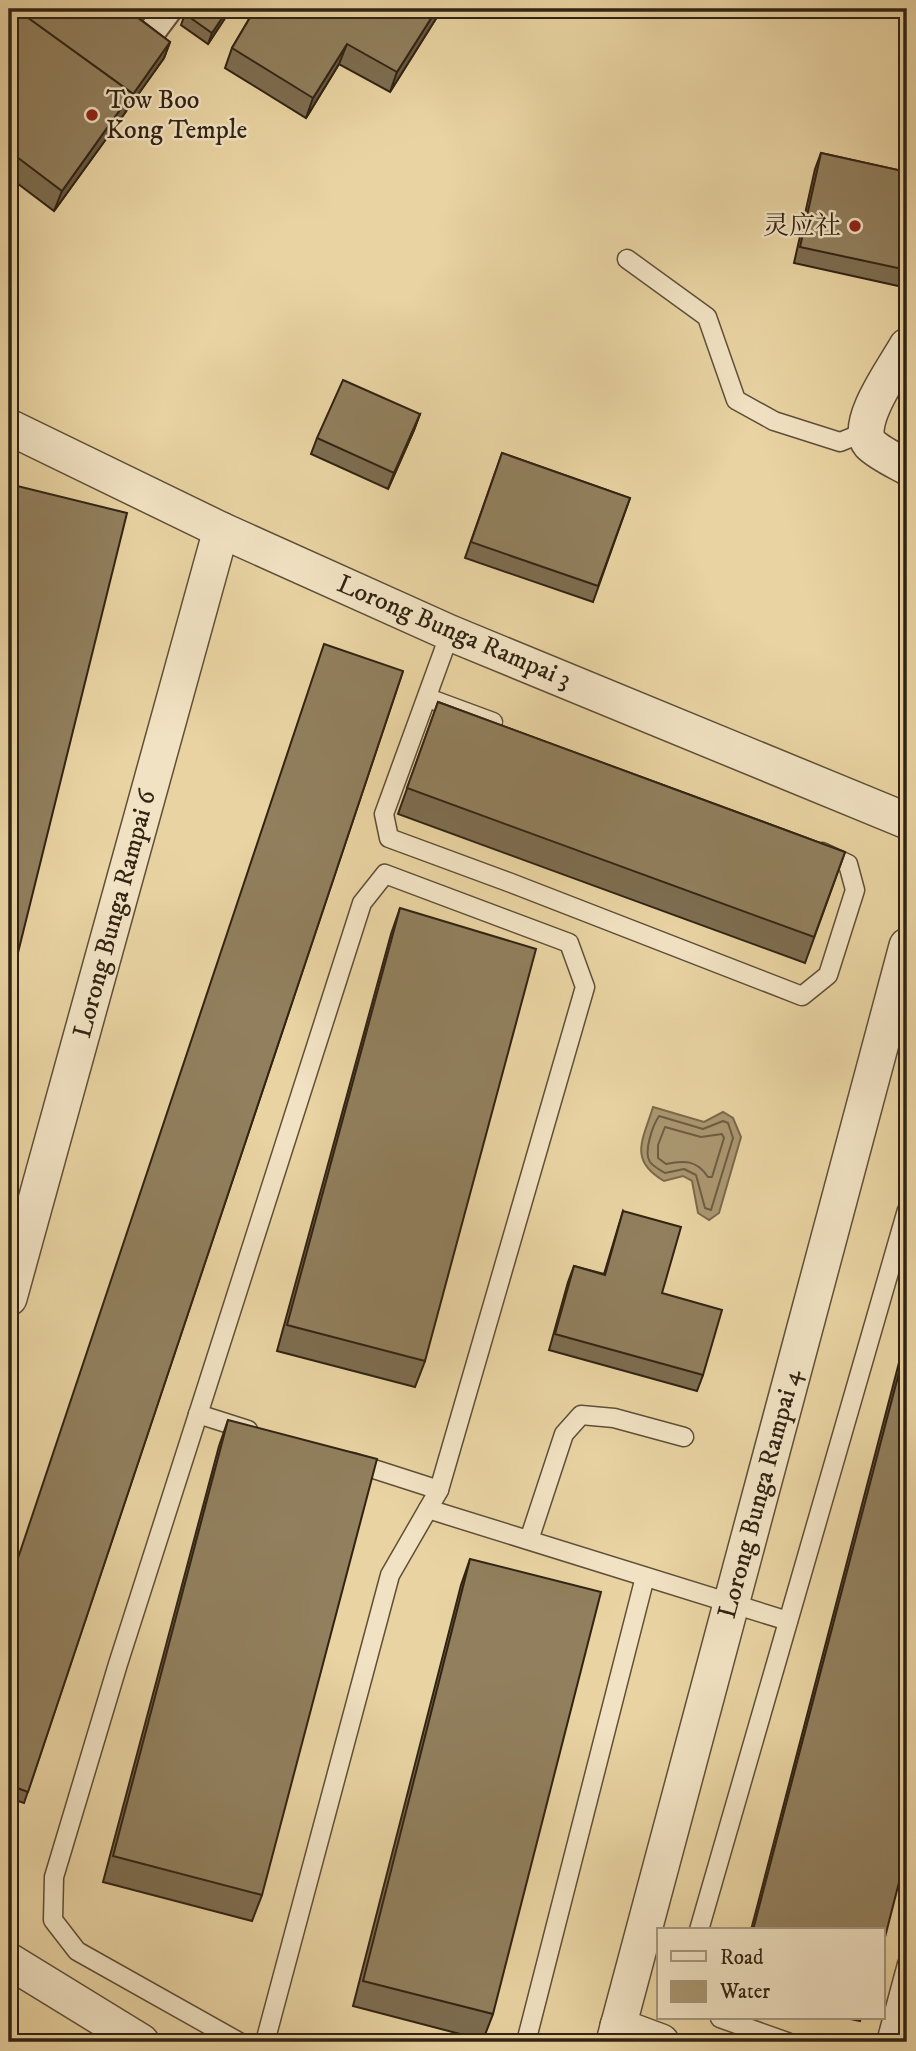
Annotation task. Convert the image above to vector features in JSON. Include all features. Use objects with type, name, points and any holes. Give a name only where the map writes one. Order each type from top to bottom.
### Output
[{"type":"street","points":[[112,41],[134,57],[169,9]]},
{"type":"street","points":[[907,346],[866,424],[870,444],[907,467]]},
{"type":"street","name":"Lorong Bunga Rampai 3","points":[[9,428],[221,530],[450,633],[907,821]]},
{"type":"street","name":"Lorong Bunga Rampai 6","points":[[9,1298],[221,530]]},
{"type":"street","name":"Lorong Bunga Rampai 4","points":[[616,2034],[907,946]]},
{"type":"street","points":[[9,1961],[141,2042]]},
{"type":"street","points":[[616,2034],[661,2042]]},
{"type":"lane","points":[[627,259],[707,317],[736,400],[774,421],[840,442],[866,424]]},
{"type":"lane","points":[[450,633],[384,814],[388,838],[802,996],[828,975],[855,890],[848,864],[801,842]]},
{"type":"lane","points":[[428,698],[505,726]]},
{"type":"lane","points":[[239,2042],[76,1951],[53,1920],[54,1878],[118,1664],[362,903],[385,874],[569,943],[585,986],[439,1490],[390,1575],[265,2042]]},
{"type":"lane","points":[[700,1928],[907,1210]]},
{"type":"lane","points":[[198,1414],[261,1434]]},
{"type":"lane","points":[[529,1540],[564,1434],[581,1415],[614,1418],[684,1437]]},
{"type":"lane","points":[[337,1458],[439,1490]]},
{"type":"lane","points":[[428,1508],[788,1621]]},
{"type":"lane","points":[[526,2042],[645,1577]]},
{"type":"lane","points":[[886,2042],[907,1964]]},
{"type":"lane","points":[[726,2020],[787,2042]]},
{"type":"water","points":[[653,1107],[704,1122],[723,1112],[733,1118],[741,1137],[719,1213],[709,1220],[698,1213],[692,1181],[683,1176],[664,1181],[653,1173],[642,1157],[641,1148]]},
{"type":"building","points":[[9,9],[16,9],[132,93],[62,191],[9,151]]},
{"type":"building","points":[[16,9],[126,9],[170,42],[131,97],[132,93]]},
{"type":"building","points":[[188,9],[228,9],[212,33],[185,14]]},
{"type":"building","points":[[255,9],[437,9],[397,72],[347,44],[313,98],[232,48]]},
{"type":"building","name":"灵应社","points":[[821,153],[907,172],[907,270],[800,247]]},
{"type":"building","points":[[343,380],[420,414],[394,473],[317,438]]},
{"type":"building","points":[[502,453],[630,498],[598,586],[471,542]]},
{"type":"building","points":[[9,484],[127,513],[9,989]]},
{"type":"building","points":[[324,644],[403,671],[28,1792],[9,1785],[9,1585]]},
{"type":"building","points":[[438,702],[845,852],[814,937],[407,788]]},
{"type":"building","points":[[400,908],[536,949],[425,1361],[287,1325]]},
{"type":"building","points":[[623,1211],[681,1227],[662,1293],[722,1310],[703,1375],[555,1334],[574,1266],[605,1275]]},
{"type":"building","points":[[907,1342],[907,1851],[884,1941],[884,1928],[754,1928]]},
{"type":"building","points":[[228,1420],[377,1459],[262,1895],[113,1856]]},
{"type":"building","points":[[470,1559],[601,1592],[493,2014],[363,1981]]},
{"type":"place","name":"Tow Boo Kong Temple","points":[[92,115]]},
{"type":"place","name":"灵应社","points":[[855,226]]}]
